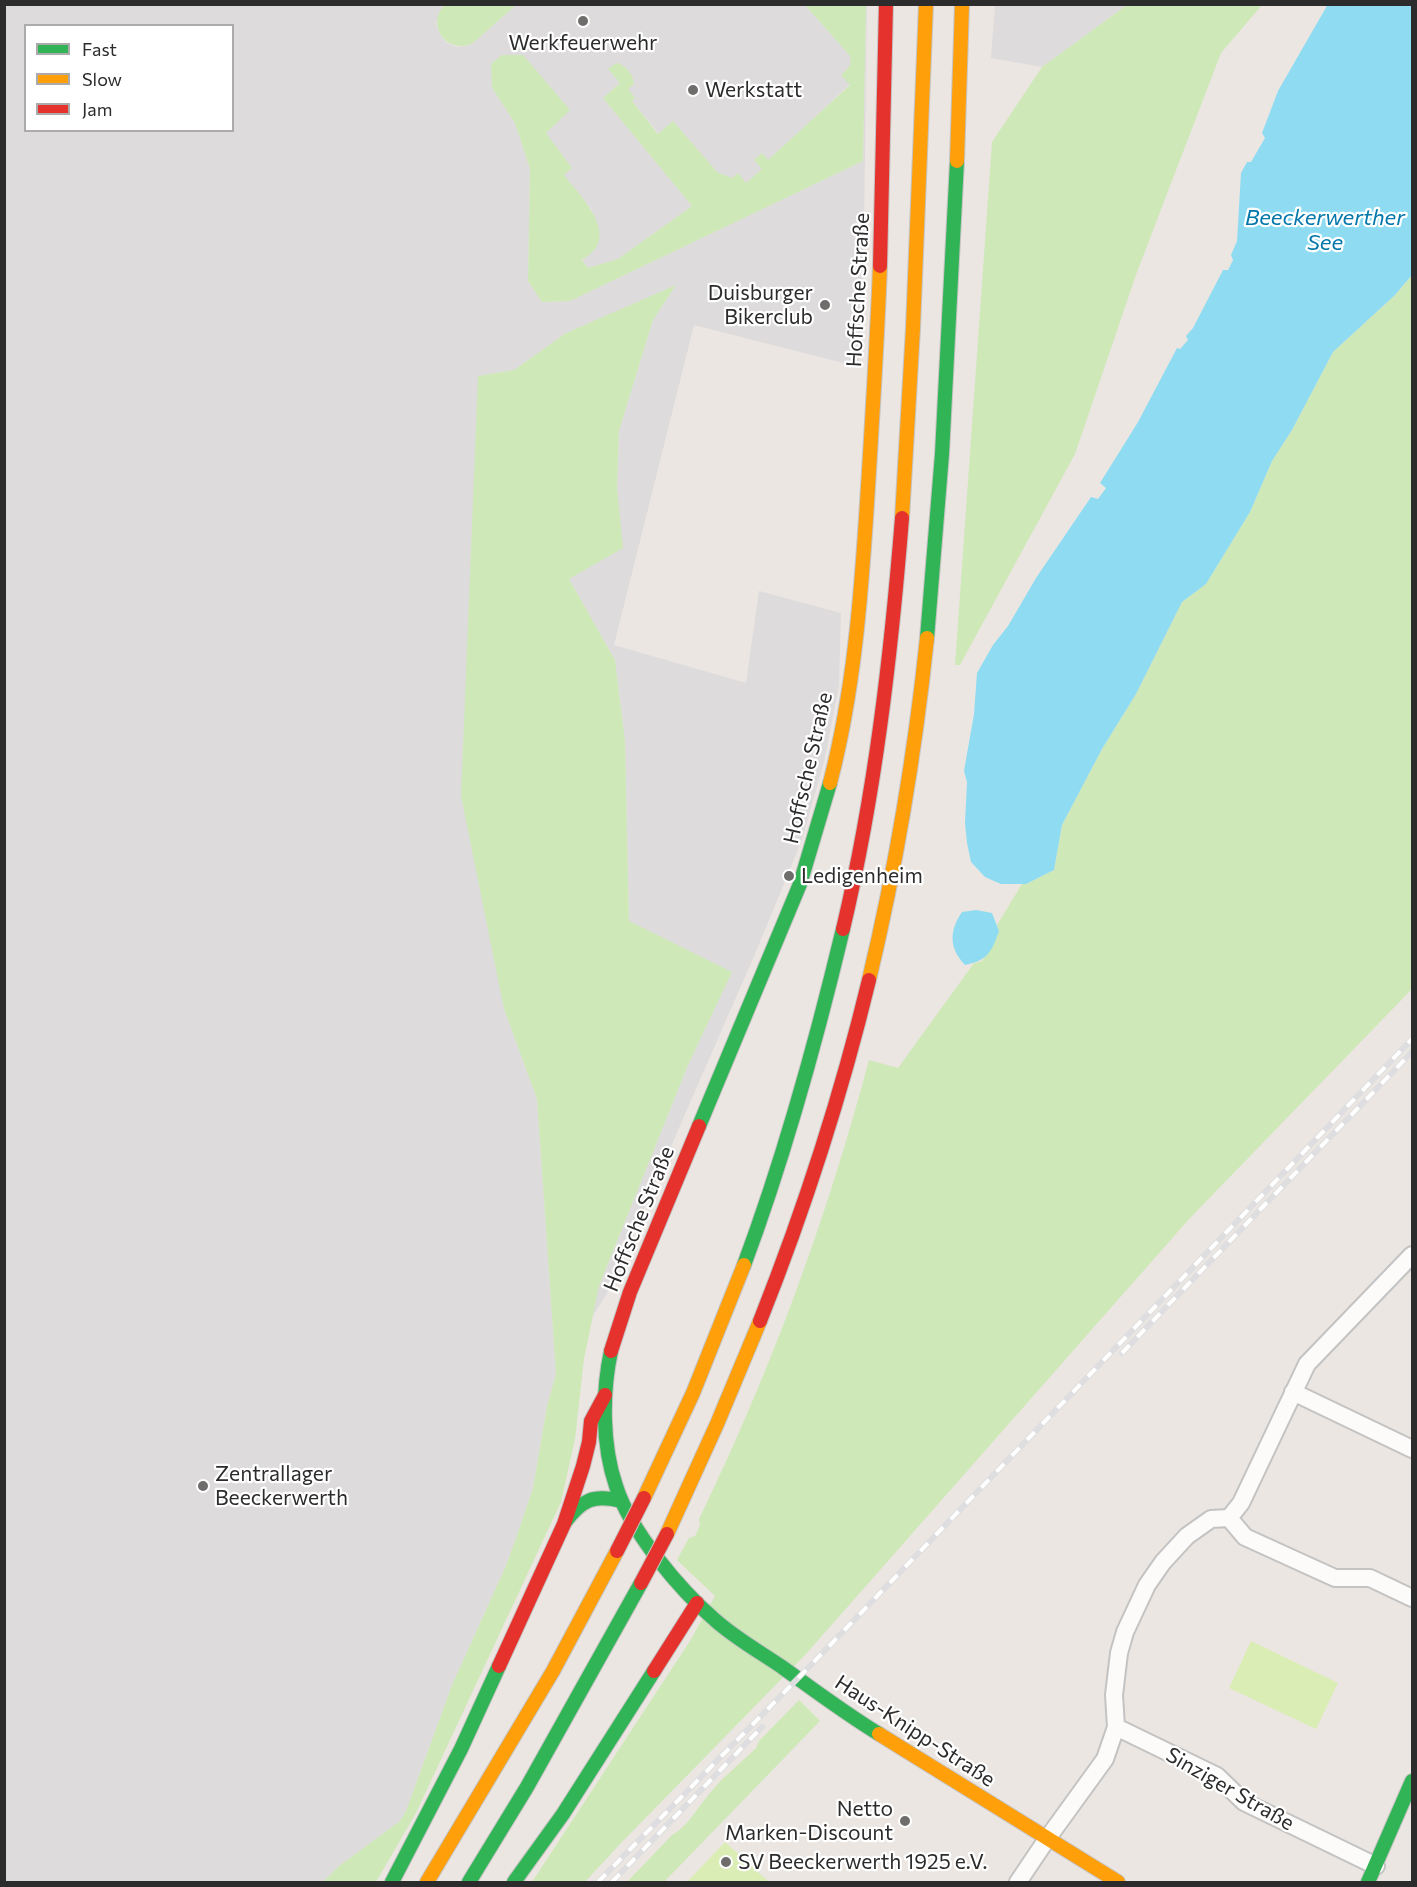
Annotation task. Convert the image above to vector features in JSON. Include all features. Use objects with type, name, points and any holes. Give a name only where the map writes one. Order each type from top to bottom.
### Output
[{"type":"main road","name":"Hoffsche Straße","points":[[621,1501],[608,1457],[605,1432],[607,1368],[613,1340],[626,1303],[800,884],[815,838],[840,740],[859,604],[877,354],[884,178],[886,4]]},
{"type":"main road","points":[[427,1882],[553,1671],[644,1498],[697,1382],[738,1282],[775,1179],[807,1075],[834,971],[857,864],[877,757],[890,650],[900,543],[912,346],[926,4]]},
{"type":"main road","points":[[469,1882],[527,1787],[667,1534],[745,1359],[771,1294],[809,1188],[842,1082],[892,872],[912,758],[936,545],[945,435],[963,4]]},
{"type":"main road","points":[[392,1882],[460,1749],[564,1524],[583,1466],[591,1421],[605,1395]]},
{"type":"main road","points":[[564,1524],[575,1509],[586,1501],[603,1497],[621,1501]]},
{"type":"main road","name":"Haus-Knipp-Straße","points":[[621,1501],[661,1563],[697,1603],[734,1634],[859,1722],[1118,1882]]},
{"type":"main road","points":[[514,1882],[569,1805],[697,1603]]},
{"type":"main road","points":[[1368,1882],[1413,1781]]},
{"type":"street","points":[[1018,1882],[1105,1758],[1116,1727],[1114,1695],[1119,1653],[1125,1632],[1147,1585],[1163,1562],[1187,1536],[1211,1520],[1229,1518],[1241,1503],[1307,1364],[1413,1255]]},
{"type":"street","points":[[1293,1392],[1413,1449]]},
{"type":"street","points":[[1229,1518],[1245,1537],[1335,1578],[1370,1578],[1413,1599]]},
{"type":"street","name":"Sinziger Straße","points":[[1116,1727],[1217,1776],[1244,1802],[1376,1866]]},
{"type":"shaded area","points":[[5,5],[445,5],[442,7],[436,24],[447,43],[457,47],[473,43],[516,5],[805,5],[850,56],[849,68],[842,75],[850,84],[768,161],[762,153],[755,159],[762,169],[746,183],[717,173],[673,122],[659,134],[632,101],[635,98],[609,70],[620,83],[603,98],[692,206],[618,259],[588,268],[582,261],[596,248],[592,210],[563,175],[571,168],[546,133],[492,88],[515,123],[530,169],[528,281],[542,302],[570,301],[863,161],[867,5],[864,228],[859,367],[694,325],[614,645],[746,683],[759,591],[841,613],[839,686],[824,762],[802,840],[755,954],[606,1295],[556,1374],[547,1406],[533,1488],[515,1541],[452,1685],[406,1811],[400,1821],[339,1866],[323,1882],[5,1882]],"holes":[[[675,286],[653,320],[619,431],[617,487],[569,579],[615,660],[625,741],[629,921],[731,972],[688,1065],[599,1286],[556,1372],[537,1099],[504,1009],[478,376],[514,370],[566,333]]]},
{"type":"shaded area","points":[[995,5],[1127,5],[1042,67],[991,58]]},
{"type":"green space","points":[[445,5],[516,5],[473,43],[463,46],[454,45],[441,36],[437,20],[439,12]]},
{"type":"green space","points":[[805,5],[866,5],[863,161],[570,301],[542,302],[528,281],[530,169],[515,123],[492,88],[491,64],[502,55],[523,55],[570,110],[546,133],[572,168],[564,175],[596,219],[599,239],[596,248],[582,260],[588,268],[618,259],[692,206],[603,98],[620,83],[608,69],[616,63],[628,70],[634,84],[628,89],[635,98],[632,101],[658,134],[673,121],[717,172],[732,178],[738,173],[746,183],[762,169],[754,160],[762,153],[768,160],[850,85],[841,75],[849,67],[850,56]]},
{"type":"green space","points":[[1127,5],[1262,5],[1221,53],[1137,272],[1075,454],[960,665],[955,665],[992,142],[1042,67]]},
{"type":"green space","points":[[1412,275],[1412,989],[1190,1218],[806,1654],[585,1882],[532,1882],[690,1641],[715,1596],[677,1560],[689,1538],[695,1536],[700,1525],[699,1519],[750,1407],[795,1293],[835,1178],[869,1060],[898,1068],[974,963],[982,961],[999,931],[997,925],[1022,884],[1054,870],[1062,825],[1102,749],[1136,694],[1182,602],[1206,584],[1250,512],[1272,461],[1292,430],[1333,352],[1395,295]]},
{"type":"green space","points":[[676,285],[653,320],[619,431],[617,487],[623,548],[569,579],[615,660],[625,741],[629,921],[732,972],[688,1065],[599,1286],[584,1359],[575,1439],[561,1502],[416,1813],[376,1882],[323,1882],[339,1866],[400,1821],[406,1811],[452,1685],[515,1541],[533,1488],[547,1406],[556,1374],[537,1099],[504,1009],[461,796],[478,376],[514,370],[566,333]]},
{"type":"green space","points":[[1251,1641],[1338,1683],[1316,1729],[1229,1688]]},
{"type":"green space","points":[[799,1700],[820,1721],[664,1882],[627,1882],[686,1823],[711,1791],[756,1748],[759,1741]]},
{"type":"green space","name":"SV Beeckerwerth 1925 e.V.","points":[[725,1842],[769,1882],[687,1882]]},
{"type":"water","name":"Beeckerwerther See","points":[[1328,4],[1412,5],[1412,275],[1395,295],[1333,352],[1292,430],[1272,461],[1250,512],[1206,584],[1182,602],[1136,694],[1102,749],[1062,825],[1054,870],[1026,884],[1001,884],[985,877],[971,862],[967,843],[965,823],[967,782],[964,771],[974,714],[977,673],[1036,578],[1091,497],[1098,499],[1106,488],[1100,483],[1138,422],[1177,348],[1180,349],[1188,340],[1186,336],[1193,328],[1223,270],[1228,270],[1233,260],[1231,255],[1237,241],[1241,173],[1247,162],[1251,162],[1265,138],[1262,133],[1278,91]]},
{"type":"water","points":[[976,910],[992,913],[999,931],[994,945],[984,958],[965,965],[956,952],[953,933],[962,912]]},
{"type":"railway","points":[[598,1882],[810,1666],[1412,1039]]},
{"type":"railway","points":[[1122,1353],[1412,1052]]},
{"type":"railway","points":[[612,1882],[762,1727]]},
{"type":"traffic: fast","points":[[927,638],[942,454],[957,161]]},
{"type":"traffic: fast","points":[[699,1126],[800,884],[830,783]]},
{"type":"traffic: fast","points":[[744,1265],[799,1098],[843,929]]},
{"type":"traffic: fast","points":[[611,1351],[605,1401],[608,1454],[611,1470],[623,1503],[644,1540],[687,1593],[723,1627],[879,1734]]},
{"type":"traffic: fast","points":[[565,1522],[577,1508],[589,1501],[603,1498],[621,1501]]},
{"type":"traffic: fast","points":[[469,1882],[527,1787],[641,1583]]},
{"type":"traffic: fast","points":[[392,1882],[461,1749],[499,1666]]},
{"type":"traffic: fast","points":[[514,1882],[563,1814],[654,1671]]},
{"type":"traffic: fast","points":[[1368,1882],[1412,1781]]},
{"type":"traffic: slow","points":[[902,518],[913,328],[926,4]]},
{"type":"traffic: slow","points":[[957,161],[962,4]]},
{"type":"traffic: slow","points":[[830,783],[851,679],[859,609],[871,444],[880,266]]},
{"type":"traffic: slow","points":[[869,980],[904,810],[927,638]]},
{"type":"traffic: slow","points":[[644,1498],[693,1393],[744,1265]]},
{"type":"traffic: slow","points":[[667,1534],[717,1424],[760,1321]]},
{"type":"traffic: slow","points":[[427,1882],[553,1671],[617,1551]]},
{"type":"traffic: slow","points":[[879,1734],[1118,1882]]},
{"type":"traffic: jam","points":[[880,266],[886,4]]},
{"type":"traffic: jam","points":[[843,929],[873,776],[893,621],[902,518]]},
{"type":"traffic: jam","points":[[760,1321],[792,1237],[820,1152],[869,980]]},
{"type":"traffic: jam","points":[[611,1351],[630,1292],[699,1126]]},
{"type":"traffic: jam","points":[[499,1666],[564,1524],[583,1466],[591,1421],[605,1395]]},
{"type":"traffic: jam","points":[[617,1551],[644,1498]]},
{"type":"traffic: jam","points":[[641,1583],[667,1534]]},
{"type":"traffic: jam","points":[[654,1671],[697,1603]]},
{"type":"place","name":"Werkfeuerwehr","points":[[583,21]]},
{"type":"place","name":"Werkstatt","points":[[693,90]]},
{"type":"place","name":"Duisburger Bikerclub","points":[[825,305]]},
{"type":"place","name":"Ledigenheim","points":[[789,876]]},
{"type":"place","name":"Zentrallager Beeckerwerth","points":[[203,1486]]},
{"type":"place","name":"Netto Marken-Discount","points":[[905,1821]]},
{"type":"place","name":"SV Beeckerwerth 1925 e.V.","points":[[726,1862]]}]
